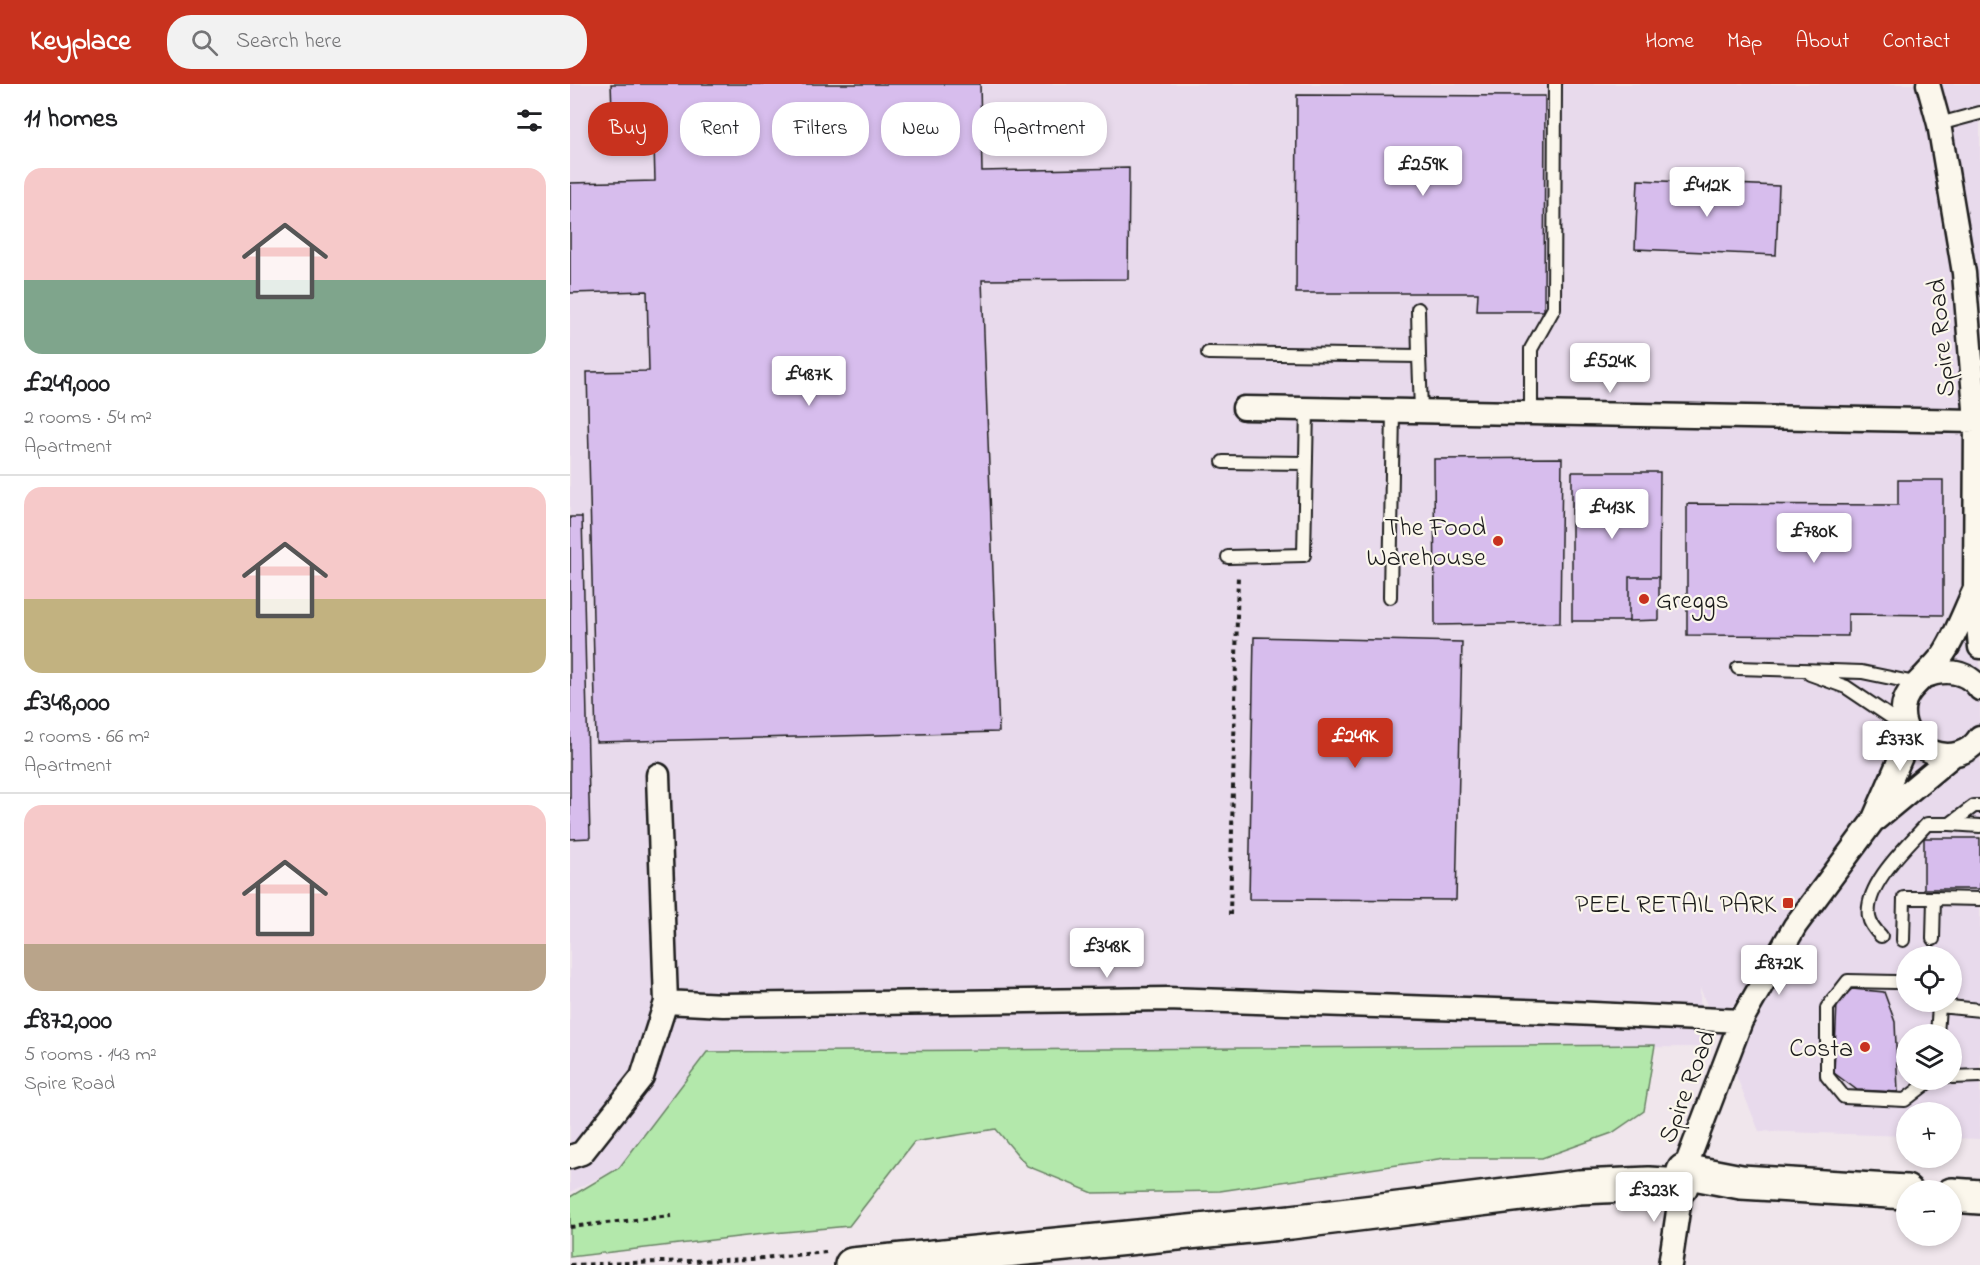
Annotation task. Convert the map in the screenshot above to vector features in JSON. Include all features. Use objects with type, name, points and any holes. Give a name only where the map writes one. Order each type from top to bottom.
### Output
[{"type":"highway","points":[[843,1258],[1291,1222],[1579,1187],[1648,1184],[1682,1179],[1896,1191]]},
{"type":"highway","points":[[1962,1196],[1980,1197]]},
{"type":"street","name":"Spire Road","points":[[1928,84],[1939,124],[1964,273],[1976,421],[1975,590],[1980,647]]},
{"type":"street","points":[[1244,408],[1976,421]]},
{"type":"street","name":"Spire Road","points":[[1970,748],[1929,752],[1920,746],[1908,731],[1903,708],[1908,694],[1946,651],[1975,590]]},
{"type":"street","points":[[1919,680],[1937,672],[1947,671],[1963,675],[1980,689]]},
{"type":"street","name":"Spire Road","points":[[1670,1265],[1682,1179],[1741,1021],[1795,926],[1873,821],[1908,731]]},
{"type":"street","name":"Spire Road","points":[[1873,821],[1970,748]]},
{"type":"street","points":[[570,1157],[582,1153],[642,1077],[666,1002],[658,775]]},
{"type":"street","points":[[666,1002],[723,1005],[1167,999],[1741,1021]]},
{"type":"lane","points":[[1531,412],[1531,349],[1554,308],[1555,84]]},
{"type":"lane","points":[[1939,124],[1980,113]]},
{"type":"lane","points":[[1418,309],[1420,410]]},
{"type":"lane","points":[[1208,353],[1419,356]]},
{"type":"lane","points":[[1233,557],[1304,555],[1306,408]]},
{"type":"lane","points":[[1390,597],[1393,409]]},
{"type":"lane","points":[[1222,462],[1306,463]]},
{"type":"lane","points":[[1738,668],[1862,672],[1919,680]]},
{"type":"lane","points":[[1797,669],[1846,687],[1908,731]]},
{"type":"lane","points":[[1950,824],[1974,806],[1980,806]]},
{"type":"lane","points":[[1881,936],[1874,928],[1869,916],[1872,891],[1894,861],[1927,824],[1980,825]]},
{"type":"lane","points":[[1904,940],[1904,898],[1980,899]]},
{"type":"lane","points":[[1933,939],[1934,898]]},
{"type":"lane","points":[[1896,982],[1891,979],[1848,981],[1827,1008],[1827,1076],[1845,1097],[1905,1100],[1918,1090]]},
{"type":"lane","points":[[1962,1008],[1980,1010]]},
{"type":"lane","points":[[1962,1077],[1980,1076]]},
{"type":"path","points":[[1230,915],[1233,557]]},
{"type":"path","points":[[570,1227],[671,1216]]},
{"type":"path","points":[[570,1265],[843,1258]]},
{"type":"shaded area","points":[[570,84],[1980,84],[1980,1139],[1962,1138],[1962,1102],[1896,1102],[1896,1136],[1759,1131],[1700,988],[1701,1047],[707,1052],[619,1168],[570,1192]]},
{"type":"green space","points":[[1655,1045],[1644,1111],[1612,1133],[1542,1158],[1445,1158],[1220,1191],[1093,1193],[1027,1166],[996,1129],[914,1142],[849,1226],[570,1257],[570,1197],[619,1168],[707,1052]]},
{"type":"building","points":[[611,84],[980,84],[980,102],[972,102],[972,156],[982,156],[982,171],[1129,168],[1128,279],[982,280],[999,732],[596,742],[587,372],[649,371],[647,291],[570,293],[570,183],[655,181],[654,156],[668,156],[668,102],[612,102]]},
{"type":"building","points":[[1297,95],[1545,96],[1544,311],[1477,311],[1478,293],[1296,293]]},
{"type":"building","points":[[1638,180],[1779,186],[1776,255],[1635,249]]},
{"type":"building","name":"The Food Warehouse","points":[[1562,458],[1560,623],[1435,625],[1434,459]]},
{"type":"building","points":[[1572,472],[1660,472],[1659,577],[1629,577],[1629,621],[1572,621]]},
{"type":"building","points":[[1898,480],[1943,480],[1943,615],[1848,614],[1848,636],[1687,635],[1687,504],[1898,505]]},
{"type":"building","points":[[570,517],[582,517],[590,838],[570,839]]},
{"type":"building","name":"Greggs","points":[[1629,577],[1659,577],[1659,620],[1629,621]]},
{"type":"building","points":[[1254,637],[1462,642],[1456,900],[1249,899]]},
{"type":"building","points":[[1924,838],[1980,838],[1980,889],[1924,889]]},
{"type":"building","name":"Costa","points":[[1852,989],[1884,992],[1895,1022],[1896,1090],[1898,1092],[1857,1090],[1834,1073],[1837,1002]]},
{"type":"place","name":"The Food Warehouse","points":[[1498,541]]},
{"type":"place","name":"Greggs","points":[[1644,599]]},
{"type":"place","name":"PEEL RETAIL PARK","points":[[1788,903]]},
{"type":"place","name":"Costa","points":[[1865,1047]]}]
